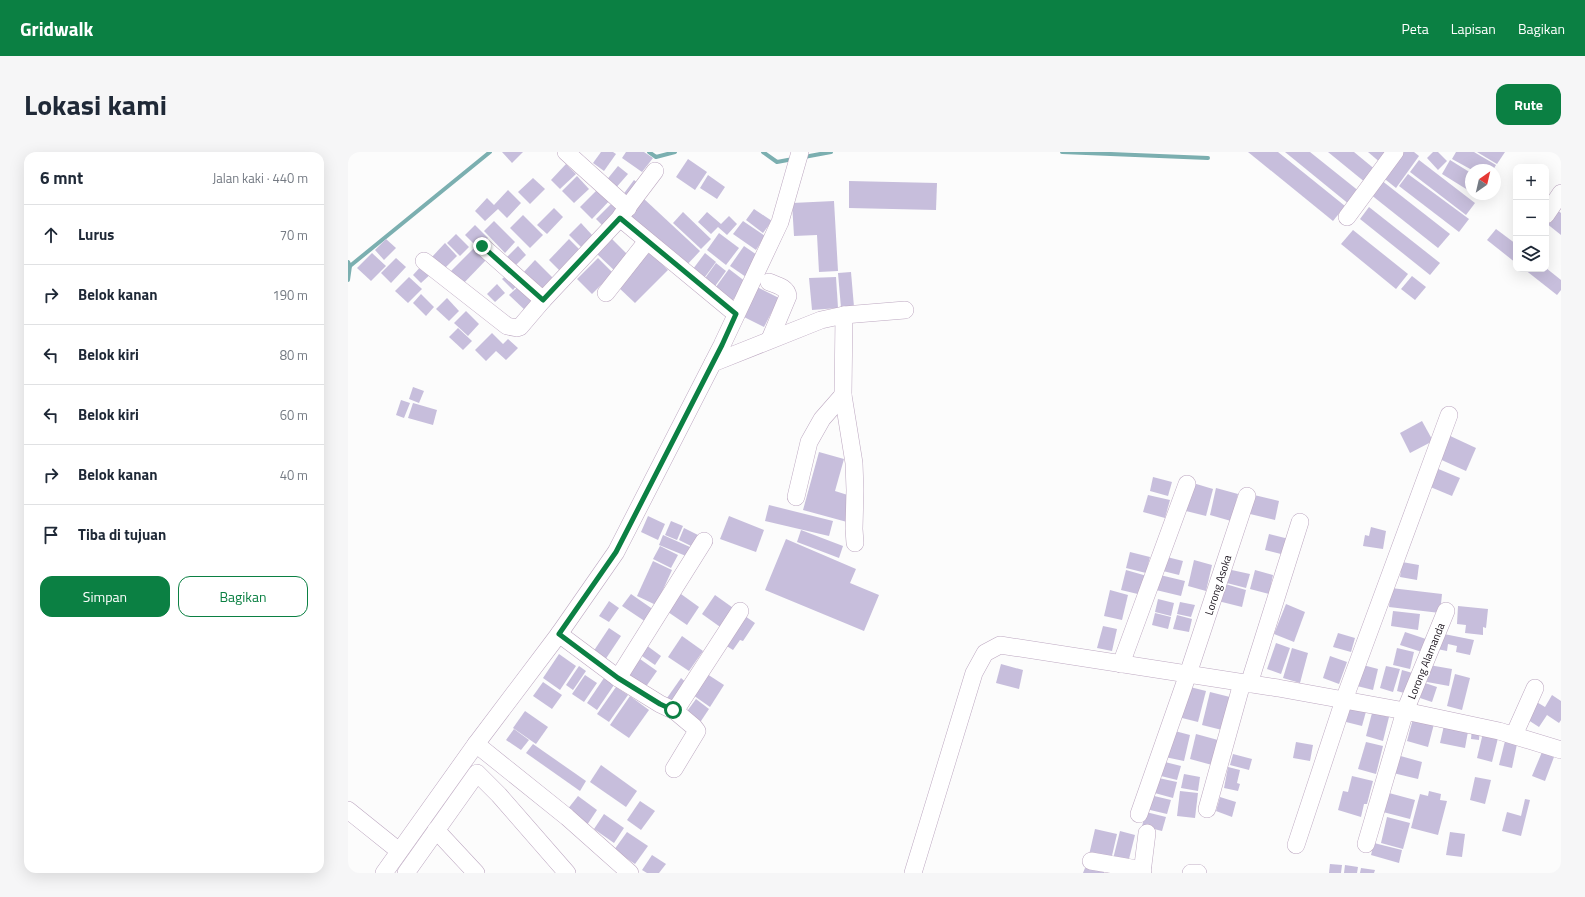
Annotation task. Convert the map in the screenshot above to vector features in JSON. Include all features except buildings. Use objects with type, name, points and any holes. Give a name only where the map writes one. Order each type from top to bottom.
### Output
[{"type":"street","points":[[566,152],[624,213],[647,241],[736,314]]},
{"type":"street","points":[[384,873],[476,744],[559,634],[616,552],[713,363],[780,222],[800,152]]},
{"type":"street","points":[[1347,217],[1395,152]]},
{"type":"street","points":[[424,261],[507,326],[517,328],[520,327],[543,300],[624,213],[655,171]]},
{"type":"street","points":[[1549,211],[1561,193]]},
{"type":"street","points":[[606,293],[647,241]]},
{"type":"street","points":[[482,246],[543,300]]},
{"type":"street","points":[[769,282],[783,288],[787,292],[788,296],[770,339]]},
{"type":"street","points":[[713,363],[770,339],[821,320],[844,315],[906,310]]},
{"type":"street","points":[[844,315],[843,396],[854,463],[855,544]]},
{"type":"street","points":[[796,497],[809,442],[822,419],[843,396]]},
{"type":"street","points":[[1296,845],[1344,700],[1449,415]]},
{"type":"street","points":[[1121,664],[1187,484]]},
{"type":"street","name":"Lorong Asoka","points":[[1139,814],[1188,674],[1247,496]]},
{"type":"street","points":[[1207,809],[1246,684],[1300,522]]},
{"type":"street","points":[[618,678],[704,541]]},
{"type":"street","name":"Lorong Alamanda","points":[[1366,844],[1405,711],[1446,611]]},
{"type":"street","points":[[675,711],[740,612]]},
{"type":"street","points":[[559,634],[618,678],[660,704],[675,711],[694,726],[697,731],[674,769]]},
{"type":"street","points":[[913,873],[974,673],[985,653],[1000,645],[1188,674],[1405,711],[1514,735],[1561,750]]},
{"type":"street","points":[[1514,735],[1535,688]]},
{"type":"street","points":[[476,744],[567,817],[630,873]]},
{"type":"street","points":[[406,873],[474,776],[478,773],[499,795],[566,873]]},
{"type":"street","points":[[348,810],[399,851]]},
{"type":"street","points":[[436,830],[476,873]]},
{"type":"street","points":[[1091,861],[1143,871],[1147,833]]},
{"type":"street","points":[[1191,873],[1198,873]]},
{"type":"waterway","points":[[348,266],[350,266],[490,152]]},
{"type":"waterway","points":[[649,152],[656,157],[675,152]]},
{"type":"waterway","points":[[763,152],[777,162],[793,159]]},
{"type":"waterway","points":[[804,157],[831,152]]},
{"type":"waterway","points":[[1062,152],[1208,158]]},
{"type":"waterway","points":[[348,262],[350,266],[348,280]]},
{"type":"route","points":[[482,246],[543,300],[620,218],[736,314],[722,345],[616,552],[559,634],[618,678],[660,704],[673,710]]}]
